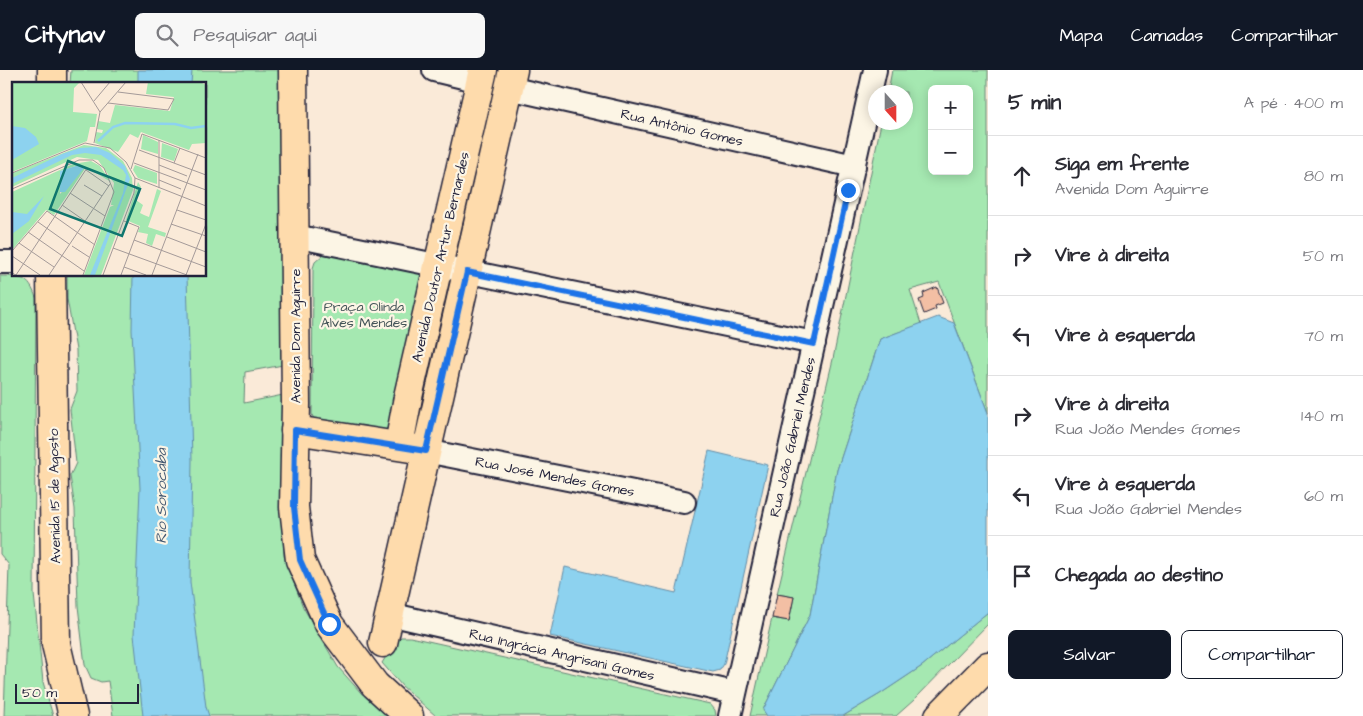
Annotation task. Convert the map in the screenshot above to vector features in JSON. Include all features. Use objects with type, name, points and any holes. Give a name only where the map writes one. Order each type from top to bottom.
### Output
[{"type":"main road","name":"Avenida Dom Aguirre","points":[[293,70],[295,236],[294,507],[300,560],[329,624],[376,685],[409,716]]},
{"type":"main road","name":"Avenida Doutor Artur Bernardes","points":[[399,445],[408,397],[481,75]]},
{"type":"main road","points":[[383,643],[511,79]]},
{"type":"main road","name":"Avenida 15 de Agosto","points":[[51,276],[56,644],[73,716]]},
{"type":"main road","points":[[295,430],[399,445],[426,451]]},
{"type":"main road","points":[[939,716],[988,666]]},
{"type":"street","points":[[434,70],[481,75]]},
{"type":"street","name":"Rua João Gabriel Mendes","points":[[730,716],[875,70]]},
{"type":"street","name":"Rua Antônio Gomes","points":[[511,79],[854,166]]},
{"type":"street","points":[[295,236],[814,344]]},
{"type":"street","name":"Rua José Mendes Gomes","points":[[426,451],[684,502]]},
{"type":"street","name":"Rua Ingrácia Angrisani Gomes","points":[[389,614],[734,693]]},
{"type":"green space","points":[[71,70],[280,70],[283,365],[245,372],[244,403],[283,395],[282,500],[284,556],[303,607],[338,667],[362,694],[396,716],[113,716],[108,681],[101,682],[91,678],[85,665],[78,606],[75,509],[70,476],[76,463],[70,409],[77,391],[76,350],[67,299],[67,276],[206,276],[206,82],[70,82]]},
{"type":"green space","points":[[892,70],[988,70],[988,413],[939,282],[910,290],[921,324],[880,339],[837,470],[810,615],[763,710],[767,716],[750,716],[772,618],[789,621],[794,597],[777,594],[833,359],[880,130],[913,130],[913,85],[889,85]]},
{"type":"green space","name":"Praça Olinda Alves Mendes","points":[[324,254],[419,272],[423,277],[393,425],[385,435],[316,427],[312,414],[313,268],[315,262]]},
{"type":"green space","points":[[0,276],[13,276],[23,279],[30,286],[36,298],[34,594],[43,682],[53,716],[4,716],[9,565],[0,554]]},
{"type":"green space","points":[[988,612],[988,624],[896,716],[843,716],[922,666]]},
{"type":"green space","points":[[401,637],[410,637],[710,704],[715,710],[716,716],[436,716],[402,686],[382,663],[394,644]]},
{"type":"water","points":[[138,70],[192,70],[191,82],[138,82]]},
{"type":"water","name":"Rio Sorocaba","points":[[133,276],[187,276],[192,460],[190,582],[206,707],[209,716],[143,716],[134,635],[140,488],[132,330]]},
{"type":"water","points":[[938,317],[954,323],[988,413],[988,612],[922,666],[843,716],[767,716],[763,710],[810,615],[837,470],[880,339]]},
{"type":"water","points":[[709,451],[768,465],[724,664],[720,670],[713,672],[550,636],[565,567],[676,593]]},
{"type":"building","points":[[937,287],[943,303],[935,306],[936,309],[924,314],[919,300],[924,298],[923,293]]},
{"type":"building","points":[[777,594],[794,597],[789,621],[772,618]]},
{"type":"route","points":[[329,624],[300,560],[294,507],[295,430],[399,445],[426,451],[467,272],[814,344],[848,190]]}]
